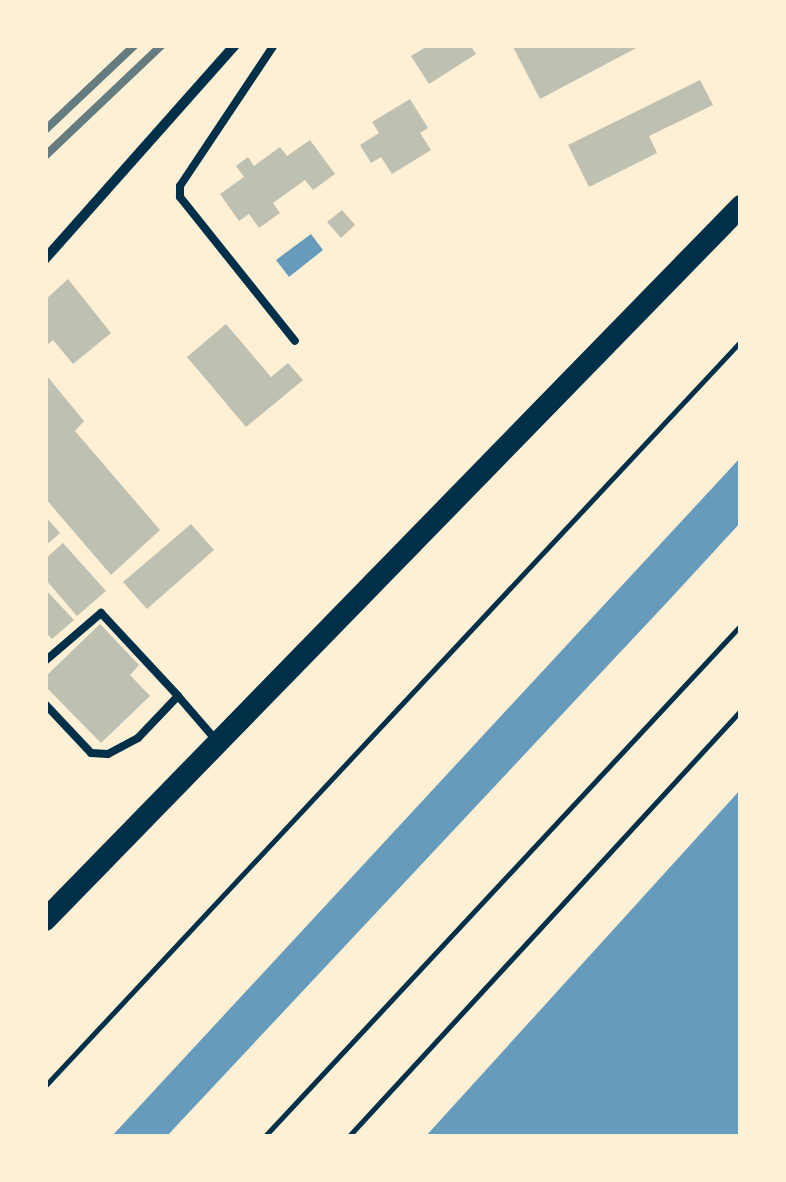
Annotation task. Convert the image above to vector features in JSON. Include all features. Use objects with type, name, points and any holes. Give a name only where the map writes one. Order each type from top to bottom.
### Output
[{"type":"main road","points":[[45,920],[741,206]]},
{"type":"street","points":[[45,260],[234,45]]},
{"type":"lane","points":[[274,45],[180,186],[180,197],[296,340]]},
{"type":"lane","points":[[45,661],[101,613],[218,742]]},
{"type":"lane","points":[[45,704],[90,752],[108,754],[138,738],[178,696]]},
{"type":"path","points":[[45,1086],[741,342]]},
{"type":"path","points":[[264,1137],[741,625]]},
{"type":"path","points":[[348,1137],[741,710]]},
{"type":"water","points":[[311,234],[323,250],[289,277],[276,260]]},
{"type":"water","points":[[741,457],[741,522],[672,597],[166,1137],[111,1137]]},
{"type":"water","points":[[741,789],[741,1137],[425,1137]]},
{"type":"building","points":[[429,45],[470,45],[476,54],[429,84],[411,56]]},
{"type":"building","points":[[512,45],[642,45],[540,99]]},
{"type":"building","points":[[700,80],[713,105],[649,136],[657,153],[589,187],[568,145]]},
{"type":"building","points":[[410,99],[428,128],[420,133],[431,150],[392,174],[381,157],[371,163],[360,145],[379,133],[372,122]]},
{"type":"building","points":[[310,140],[335,174],[313,190],[305,180],[273,203],[280,213],[259,228],[249,214],[239,221],[220,194],[244,177],[236,166],[248,157],[254,166],[280,147],[287,156]]},
{"type":"building","points":[[342,210],[355,225],[341,238],[327,222]]},
{"type":"building","points":[[68,279],[111,333],[73,364],[53,340],[45,347],[45,300]]},
{"type":"building","points":[[226,324],[271,377],[288,363],[303,380],[246,427],[187,357]]},
{"type":"building","points":[[47,376],[84,421],[75,431],[160,530],[111,575],[45,498]]},
{"type":"building","points":[[45,516],[60,533],[45,546]]},
{"type":"building","points":[[191,524],[214,550],[147,609],[123,582]]},
{"type":"building","points":[[63,543],[106,591],[77,616],[45,579],[45,559]]},
{"type":"building","points":[[45,589],[74,620],[52,639],[45,631]]},
{"type":"building","points":[[100,624],[139,665],[130,675],[150,696],[101,743],[45,686],[45,677]]},
{"type":"railway","points":[[45,130],[135,45]]},
{"type":"railway","points":[[45,156],[162,45]]}]
